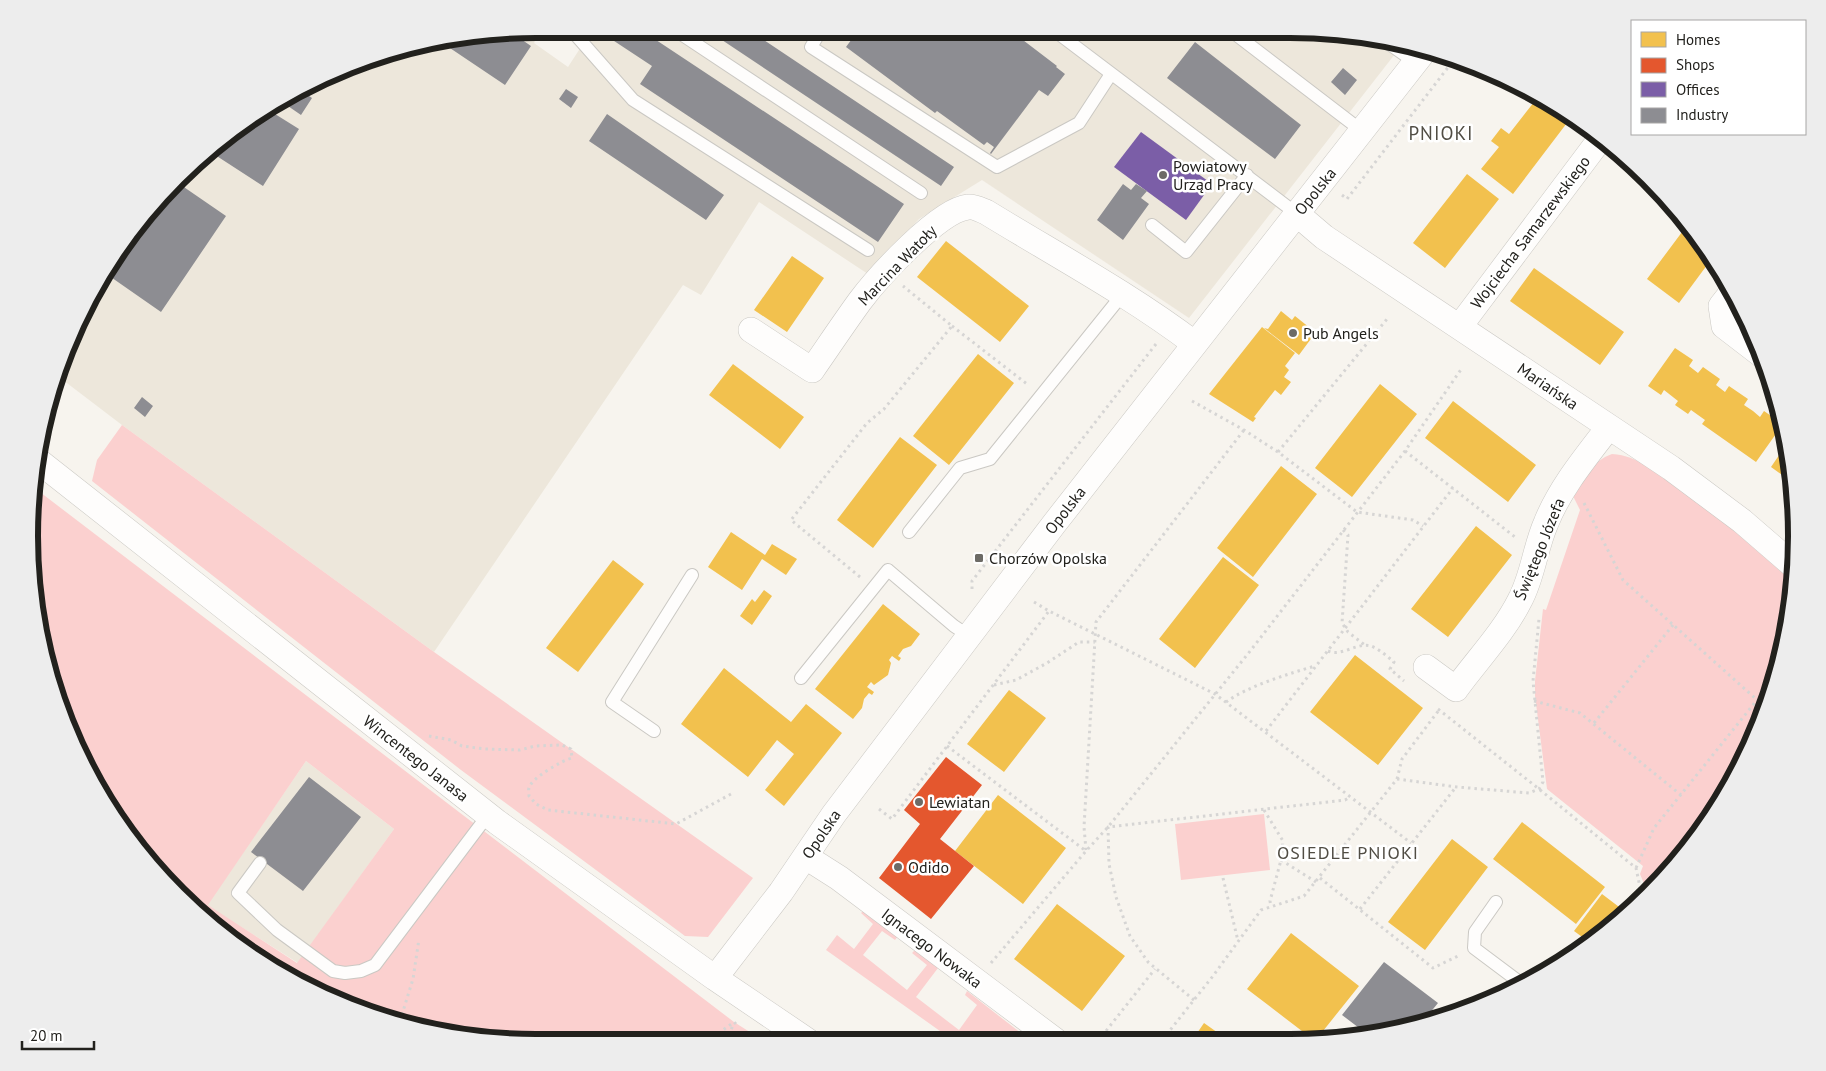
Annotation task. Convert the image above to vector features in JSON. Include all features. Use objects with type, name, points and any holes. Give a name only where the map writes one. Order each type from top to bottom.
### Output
[{"type":"street","name":"Opolska","points":[[715,978],[806,856],[834,814],[1054,524],[1420,56]]},
{"type":"street","name":"Wojciecha Samarzewskiego","points":[[1460,326],[1597,143]]},
{"type":"street","name":"Marcina Watoły","points":[[751,330],[812,370],[861,300],[886,271],[925,232],[947,215],[969,206],[986,212],[1122,295],[1175,328],[1195,344]]},
{"type":"street","name":"Mariańska","points":[[1297,214],[1324,237],[1670,468],[1742,521],[1787,560]]},
{"type":"street","points":[[1728,298],[1721,306],[1724,326],[1752,347]]},
{"type":"street","name":"Świętego Józefa","points":[[1426,667],[1456,690],[1510,617],[1521,598],[1551,510],[1567,483],[1608,428]]},
{"type":"street","name":"Wincentego Janasa","points":[[43,464],[488,815],[715,978],[798,1034]]},
{"type":"street","name":"Ignacego Nowaka","points":[[806,856],[839,878],[1047,1034]]},
{"type":"lane","points":[[578,38],[633,100],[868,250]]},
{"type":"lane","points":[[687,38],[921,193]]},
{"type":"lane","points":[[816,38],[811,46],[997,167],[1079,123],[1111,74]]},
{"type":"lane","points":[[1064,38],[1247,174],[1297,214]]},
{"type":"lane","points":[[1240,38],[1362,131]]},
{"type":"lane","points":[[1152,225],[1186,252],[1247,174]]},
{"type":"lane","points":[[909,532],[960,468],[990,459],[1122,295]]},
{"type":"lane","points":[[801,678],[888,570],[954,626],[969,636]]},
{"type":"lane","points":[[654,731],[612,702],[692,575]]},
{"type":"lane","points":[[260,863],[238,894],[277,930],[333,971],[345,973],[361,971],[375,965],[488,815]]},
{"type":"lane","points":[[1496,902],[1475,932],[1474,948],[1516,979]]},
{"type":"path","points":[[1347,199],[1451,64]]},
{"type":"path","points":[[886,271],[952,326],[1041,394]]},
{"type":"path","points":[[1278,452],[1387,319]]},
{"type":"path","points":[[874,588],[791,520],[867,423],[884,409],[952,326]]},
{"type":"path","points":[[975,981],[1108,827],[1215,694],[1405,451],[1462,368]]},
{"type":"path","points":[[1192,401],[1244,430],[1278,452],[1357,512],[1413,520],[1423,526]]},
{"type":"path","points":[[1086,851],[1084,827],[1096,622],[1244,430]]},
{"type":"path","points":[[1405,451],[1536,552]]},
{"type":"path","points":[[1567,483],[1577,489],[1623,580],[1760,703]]},
{"type":"path","points":[[1266,731],[1453,488]]},
{"type":"path","points":[[1343,530],[1348,534],[1342,623],[1345,628],[1366,646],[1377,650],[1394,662],[1390,669],[1411,686]]},
{"type":"path","points":[[1397,779],[1457,787],[1529,792],[1539,788],[1543,782],[1533,681],[1540,611],[1521,598]]},
{"type":"path","points":[[1034,602],[1048,611],[1215,694],[1411,843]]},
{"type":"path","points":[[878,809],[892,819],[1048,611]]},
{"type":"path","points":[[1594,723],[1673,625]]},
{"type":"path","points":[[994,685],[1016,680],[1048,663],[1079,642],[1095,642]]},
{"type":"path","points":[[1328,651],[1334,654],[1366,646]]},
{"type":"path","points":[[1226,702],[1253,688],[1316,666]]},
{"type":"path","points":[[1636,868],[1654,828],[1757,700]]},
{"type":"path","points":[[1534,701],[1580,713],[1681,794]]},
{"type":"path","points":[[1432,704],[1539,788],[1636,868],[1641,889]]},
{"type":"path","points":[[1167,1034],[1261,910],[1304,896],[1320,878],[1397,779],[1402,758],[1439,710]]},
{"type":"path","points":[[405,750],[422,737],[428,736],[451,740],[462,746],[485,749],[520,750],[535,746],[562,745],[571,749],[572,758],[567,759],[532,781],[529,788],[529,796],[536,804],[548,810],[676,824],[731,794]]},
{"type":"path","points":[[947,746],[1086,851]]},
{"type":"path","points":[[1360,909],[1457,787]]},
{"type":"path","points":[[1108,827],[1345,800],[1350,797]]},
{"type":"path","points":[[1264,810],[1283,841],[1281,860],[1270,901],[1271,907]]},
{"type":"path","points":[[1108,827],[1109,864],[1116,897],[1130,936],[1148,962],[1194,1000]]},
{"type":"path","points":[[1281,860],[1316,882]]},
{"type":"path","points":[[1223,878],[1238,941]]},
{"type":"path","points":[[1320,878],[1433,968],[1474,948]]},
{"type":"path","points":[[402,1015],[413,980],[420,933]]},
{"type":"path","points":[[1104,1034],[1155,969]]},
{"type":"path","points":[[718,1034],[734,1022]]},
{"type":"shaded area","points":[[537,38],[534,43],[568,67],[587,38],[1290,38],[1356,42],[1399,49],[1189,318],[982,180],[919,219],[868,274],[759,202],[701,295],[683,285],[434,652],[63,380],[75,345],[104,286],[140,232],[183,183],[207,161],[232,140],[286,104],[345,75],[375,64],[407,54],[470,42]]},
{"type":"shaded area","points":[[122,425],[434,652],[753,878],[708,937],[685,936],[461,770],[92,481],[97,460]]},
{"type":"shaded area","points":[[1612,454],[1622,455],[1647,466],[1725,523],[1786,576],[1779,633],[1772,664],[1751,726],[1737,756],[1705,812],[1686,839],[1645,886],[1640,874],[1643,866],[1547,789],[1535,696],[1543,609],[1546,610],[1580,510],[1572,494],[1585,476],[1605,457]]},
{"type":"shaded area","points":[[40,492],[734,1022],[753,1034],[536,1034],[470,1029],[438,1024],[407,1017],[345,996],[286,967],[232,931],[183,888],[140,839],[104,784],[75,726],[54,664],[42,601],[38,536]],"holes":[[[306,761],[394,829],[297,963],[208,905]]]},
{"type":"shaded area","points":[[306,761],[394,829],[298,963],[207,905]]},
{"type":"shaded area","points":[[1264,814],[1270,870],[1181,880],[1175,824]]},
{"type":"shaded area","points":[[864,910],[898,936],[895,940],[882,931],[863,955],[907,990],[927,965],[912,953],[915,950],[938,968],[916,997],[959,1030],[977,1005],[965,995],[967,991],[1022,1034],[944,1034],[826,950],[837,935],[854,949],[873,924],[861,913]]},
{"type":"building: Homes","points":[[1535,101],[1568,122],[1513,194],[1481,169],[1499,147],[1491,141],[1501,128],[1509,134]]},
{"type":"building: Homes","points":[[1467,174],[1499,199],[1445,268],[1413,243]]},
{"type":"building: Homes","points":[[1684,230],[1708,264],[1679,303],[1647,279]]},
{"type":"building: Homes","points":[[946,241],[1029,306],[1000,342],[917,277]]},
{"type":"building: Homes","points":[[792,256],[824,278],[787,332],[754,310]]},
{"type":"building: Homes","points":[[1534,268],[1624,332],[1600,365],[1510,301]]},
{"type":"building: Homes","points":[[1281,311],[1292,320],[1295,316],[1310,328],[1307,332],[1313,336],[1299,355],[1264,328],[1268,329]]},
{"type":"building: Homes","points":[[1262,327],[1295,353],[1285,366],[1289,370],[1284,377],[1291,382],[1281,395],[1275,390],[1254,417],[1256,418],[1253,422],[1209,394]]},
{"type":"building: Homes","points":[[1675,348],[1693,360],[1689,366],[1698,373],[1703,367],[1720,379],[1716,385],[1725,392],[1729,386],[1748,399],[1744,405],[1760,417],[1764,411],[1775,418],[1778,432],[1756,462],[1702,424],[1705,420],[1691,410],[1688,414],[1675,405],[1678,401],[1664,390],[1661,395],[1648,386]]},
{"type":"building: Homes","points":[[978,354],[1014,383],[949,465],[913,436]]},
{"type":"building: Homes","points":[[733,364],[804,417],[780,449],[709,395]]},
{"type":"building: Homes","points":[[1380,384],[1417,414],[1352,497],[1315,468]]},
{"type":"building: Homes","points":[[1453,401],[1536,465],[1508,502],[1425,438]]},
{"type":"building: Homes","points":[[900,437],[937,465],[873,548],[837,520]]},
{"type":"building: Homes","points":[[1781,452],[1785,477],[1771,467]]},
{"type":"building: Homes","points":[[1281,466],[1317,494],[1253,577],[1217,548]]},
{"type":"building: Homes","points":[[1476,526],[1512,555],[1448,637],[1411,609]]},
{"type":"building: Homes","points":[[731,532],[765,555],[772,544],[797,559],[786,575],[762,559],[742,590],[708,567]]},
{"type":"building: Homes","points":[[1223,557],[1259,585],[1195,668],[1159,639]]},
{"type":"building: Homes","points":[[613,560],[644,584],[578,672],[546,648]]},
{"type":"building: Homes","points":[[764,590],[772,596],[752,625],[740,616],[752,599],[755,602]]},
{"type":"building: Homes","points":[[883,604],[920,634],[911,646],[903,649],[898,656],[901,658],[899,661],[892,656],[889,660],[891,663],[888,675],[874,685],[871,682],[867,687],[874,692],[872,695],[869,693],[864,699],[862,708],[853,719],[815,689]]},
{"type":"building: Homes","points":[[1355,655],[1423,708],[1378,765],[1310,712]]},
{"type":"building: Homes","points":[[724,668],[791,722],[806,704],[842,733],[784,806],[765,790],[794,754],[777,740],[748,777],[681,724]]},
{"type":"building: Homes","points":[[1009,690],[1046,718],[1004,772],[967,744]]},
{"type":"building: Homes","points":[[998,795],[1066,848],[1023,904],[955,851]]},
{"type":"building: Homes","points":[[1522,822],[1605,887],[1576,924],[1493,859]]},
{"type":"building: Homes","points":[[1452,839],[1488,867],[1425,950],[1388,922]]},
{"type":"building: Homes","points":[[1602,894],[1621,908],[1584,938],[1574,931]]},
{"type":"building: Homes","points":[[1057,904],[1125,956],[1082,1011],[1014,959]]},
{"type":"building: Homes","points":[[1291,933],[1359,986],[1322,1032],[1305,1033],[1247,989]]},
{"type":"building: Homes","points":[[1204,1023],[1220,1034],[1196,1034]]},
{"type":"building: Shops","points":[[946,757],[982,785],[940,839],[974,866],[931,919],[879,878],[920,824],[904,810]]},
{"type":"building: Offices","name":"Powiatowy Urząd Pracy","points":[[1141,132],[1212,184],[1186,220],[1114,167]]},
{"type":"building: Industry","points":[[520,38],[531,46],[505,85],[446,46]]},
{"type":"building: Industry","points":[[610,38],[653,38],[904,204],[878,242],[640,84],[652,66]]},
{"type":"building: Industry","points":[[719,38],[761,38],[954,167],[941,186]]},
{"type":"building: Industry","points":[[853,38],[1020,38],[1065,74],[1048,96],[1039,90],[991,154],[994,147],[987,142],[984,145],[937,111],[935,113],[846,47]]},
{"type":"building: Industry","points":[[1195,42],[1301,125],[1275,159],[1167,78]]},
{"type":"building: Industry","points":[[1343,68],[1357,80],[1345,95],[1331,82]]},
{"type":"building: Industry","points":[[566,89],[578,97],[571,108],[559,99]]},
{"type":"building: Industry","points":[[306,94],[312,98],[301,115],[285,104]]},
{"type":"building: Industry","points":[[273,112],[299,129],[263,186],[215,155],[232,140]]},
{"type":"building: Industry","points":[[607,114],[724,195],[706,220],[589,141]]},
{"type":"building: Industry","points":[[1123,184],[1131,190],[1136,184],[1147,191],[1141,198],[1149,204],[1123,240],[1097,220]]},
{"type":"building: Industry","points":[[181,185],[226,216],[161,312],[110,276],[140,232]]},
{"type":"building: Industry","points":[[142,397],[153,406],[145,417],[134,408]]},
{"type":"building: Industry","points":[[309,777],[361,817],[303,891],[251,852]]},
{"type":"building: Industry","points":[[1384,962],[1438,1003],[1429,1014],[1360,1028],[1342,1015]]},
{"type":"place","name":"Powiatowy Urząd Pracy","points":[[1163,175]]},
{"type":"place","name":"Pub Angels","points":[[1293,333]]},
{"type":"place","name":"Chorzów Opolska","points":[[979,558]]},
{"type":"place","name":"Lewiatan","points":[[919,802]]},
{"type":"place","name":"Odido","points":[[898,867]]},
{"type":"district","name":"PNIOKI","points":[[1441,133]]},
{"type":"district","name":"OSIEDLE PNIOKI","points":[[1348,852]]}]
